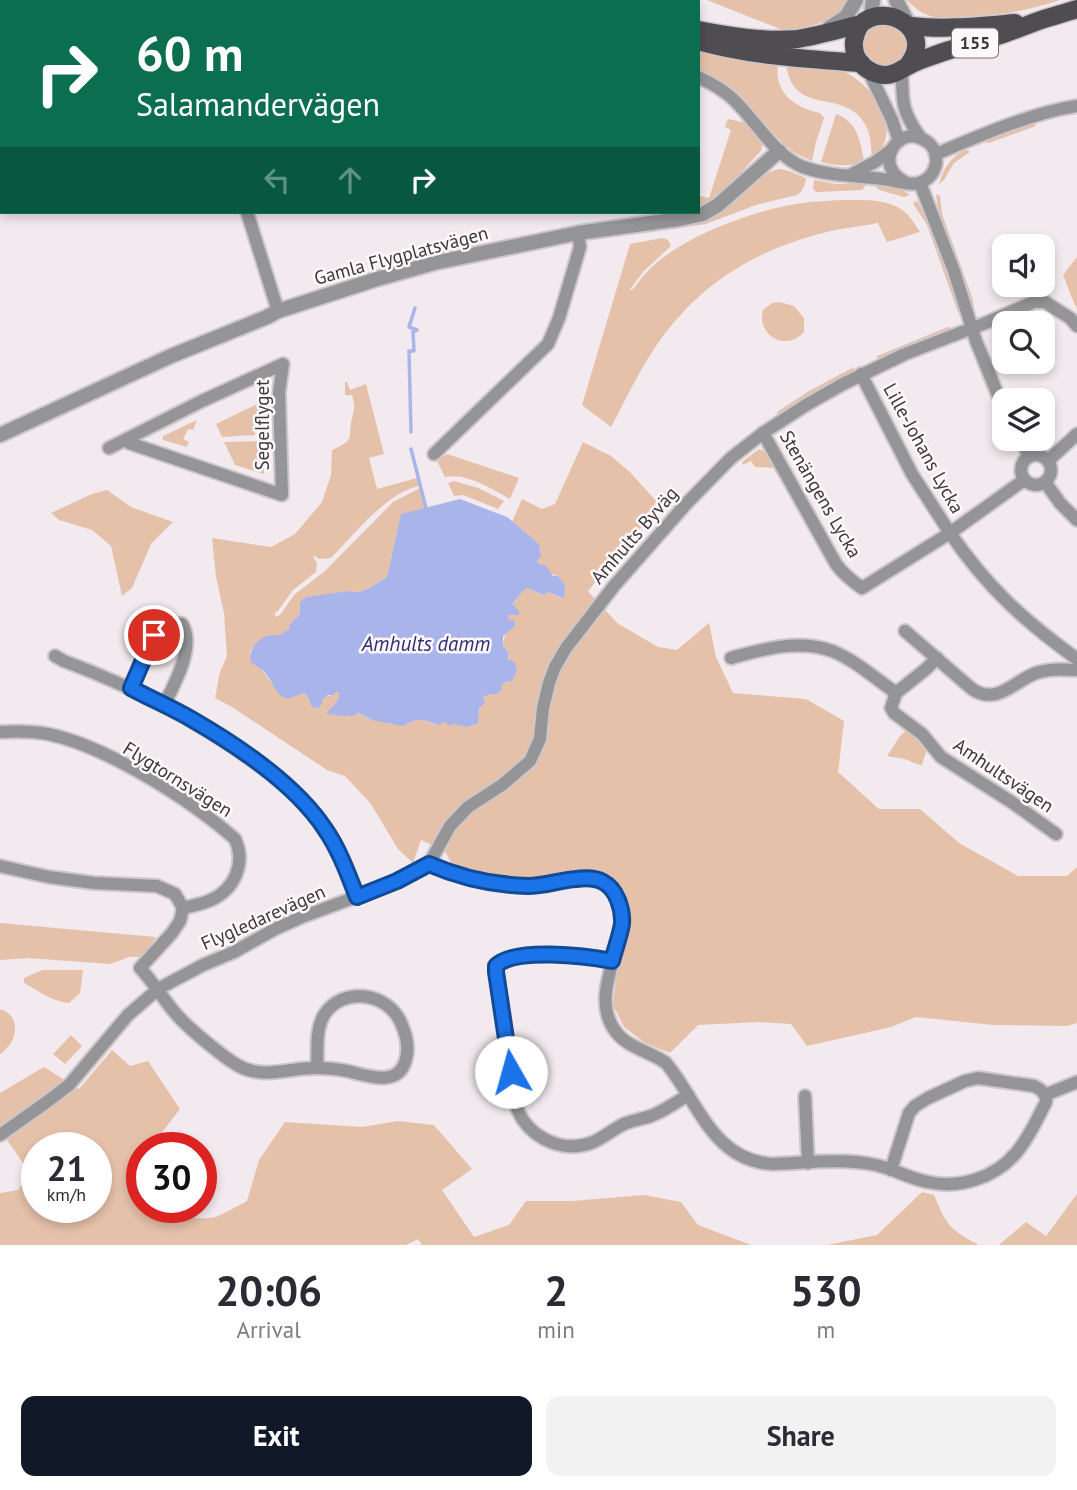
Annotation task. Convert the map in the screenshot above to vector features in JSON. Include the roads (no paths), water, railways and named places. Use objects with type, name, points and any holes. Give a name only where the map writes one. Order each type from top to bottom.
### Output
[{"type":"main road","name":"155","points":[[700,42],[765,55],[864,67],[876,74],[885,75],[956,48],[1077,9]]},
{"type":"main road","name":"155","points":[[700,30],[762,39],[796,39],[817,35],[868,13],[886,13],[901,17],[909,24],[928,28],[1043,20]]},
{"type":"main road","points":[[864,67],[854,48],[857,31],[868,13]]},
{"type":"main road","points":[[905,68],[912,60],[916,47],[914,33],[909,24]]},
{"type":"street","points":[[817,35],[846,18],[856,0]]},
{"type":"street","points":[[896,0],[909,24]]},
{"type":"street","points":[[864,67],[892,120],[895,145],[889,160],[896,177],[905,183]]},
{"type":"street","points":[[700,78],[711,82],[734,99],[790,161],[827,173],[912,184],[928,179],[936,163],[936,154],[930,144],[920,138],[903,108],[905,68]]},
{"type":"street","points":[[936,154],[1028,119],[1077,106]]},
{"type":"street","points":[[850,175],[876,162],[909,137],[920,138]]},
{"type":"street","name":"Gamla Flygplatsvägen","points":[[0,435],[171,356],[278,311],[408,270],[578,233],[703,214],[718,205],[779,151]]},
{"type":"street","points":[[920,183],[995,388]]},
{"type":"street","points":[[248,214],[278,311]]},
{"type":"street","points":[[433,454],[548,344],[580,247],[578,233]]},
{"type":"street","name":"Amhults Byväg","points":[[429,864],[450,827],[468,807],[502,785],[530,761],[540,739],[549,683],[566,648],[611,589],[731,458],[806,405],[862,374],[1034,302],[1045,302],[1070,318],[1077,326]]},
{"type":"street","name":"Segelflyget","points":[[109,448],[283,364],[279,392],[282,495],[129,443],[127,440]]},
{"type":"street","name":"Lille-Johans Lycka","points":[[862,374],[912,474],[950,533],[1024,480]]},
{"type":"street","name":"Stenängens Lycka","points":[[763,433],[836,564],[842,573],[862,588],[950,533]]},
{"type":"street","points":[[1048,461],[1077,434]]},
{"type":"street","points":[[1026,451],[1029,456]]},
{"type":"street","points":[[1039,455],[1048,461],[1051,471],[1045,482],[1036,486],[1024,480],[1021,466],[1029,456],[1039,455]]},
{"type":"street","points":[[1045,482],[1077,520]]},
{"type":"street","points":[[950,533],[970,562],[1010,606],[1076,666]]},
{"type":"street","points":[[131,688],[157,629],[168,623],[182,624],[186,637],[180,672],[164,705]]},
{"type":"street","points":[[905,631],[971,690],[984,696],[1003,692],[1037,673],[1076,666]]},
{"type":"street","points":[[731,658],[779,647],[818,648],[843,656],[896,693],[937,658]]},
{"type":"street","points":[[55,656],[164,705],[220,737],[292,791],[325,828],[357,897]]},
{"type":"street","name":"Amhultsvägen","points":[[896,693],[891,708],[894,713],[922,734],[941,757],[1056,834]]},
{"type":"street","name":"Flygtornsvägen","points":[[0,732],[45,733],[84,746],[147,777],[178,796],[235,839],[240,860],[231,885],[210,901],[183,908]]},
{"type":"street","points":[[429,864],[471,880],[514,885],[533,886],[578,879],[603,882],[616,897],[622,914],[605,1002],[615,1032],[624,1041],[666,1063],[715,1135],[730,1151],[746,1159],[760,1164],[875,1165],[927,1182],[944,1185],[971,1181],[998,1170],[1016,1153],[1026,1140],[1046,1101],[1045,1094],[1034,1086],[987,1079],[965,1081],[947,1088],[915,1106],[909,1113],[891,1170]]},
{"type":"street","name":"Flygledarevägen","points":[[0,1135],[69,1085],[128,1015],[158,989],[275,929],[397,881],[429,864]]},
{"type":"street","points":[[0,866],[94,883],[157,886],[175,894],[183,908],[180,921],[140,968],[178,1017],[237,1065],[252,1072],[317,1068],[350,1072],[370,1078],[391,1077],[405,1065],[407,1054],[401,1021],[379,999],[363,996],[344,998],[333,1004],[322,1018],[319,1028],[317,1068]]},
{"type":"street","points":[[612,961],[570,955],[543,955],[519,957],[503,961],[496,966],[515,1102],[521,1119],[551,1143],[577,1146],[598,1140],[623,1124],[652,1116],[688,1095]]},
{"type":"street","points":[[1045,1094],[1077,1082]]},
{"type":"street","points":[[805,1096],[808,1163]]},
{"type":"water","name":"Amhults damm","points":[[460,499],[507,517],[539,544],[541,557],[537,560],[538,564],[545,565],[553,576],[558,576],[565,584],[564,599],[549,592],[543,595],[527,588],[512,603],[519,615],[508,615],[509,620],[515,621],[515,626],[503,636],[503,646],[509,653],[508,659],[515,662],[517,671],[512,681],[501,686],[497,694],[489,694],[483,698],[485,703],[479,708],[478,724],[466,727],[452,724],[449,726],[445,721],[439,725],[416,720],[402,726],[372,720],[358,713],[351,717],[327,714],[338,700],[339,692],[328,695],[318,708],[312,707],[304,693],[288,698],[280,695],[265,672],[251,661],[252,649],[258,641],[266,636],[280,635],[290,628],[289,625],[300,614],[300,602],[306,597],[359,592],[387,577],[401,514]]},
{"type":"waterway","points":[[411,432],[409,351],[414,351],[413,332],[417,330],[409,327],[415,308]]},
{"type":"waterway","points":[[411,449],[426,508]]}]
